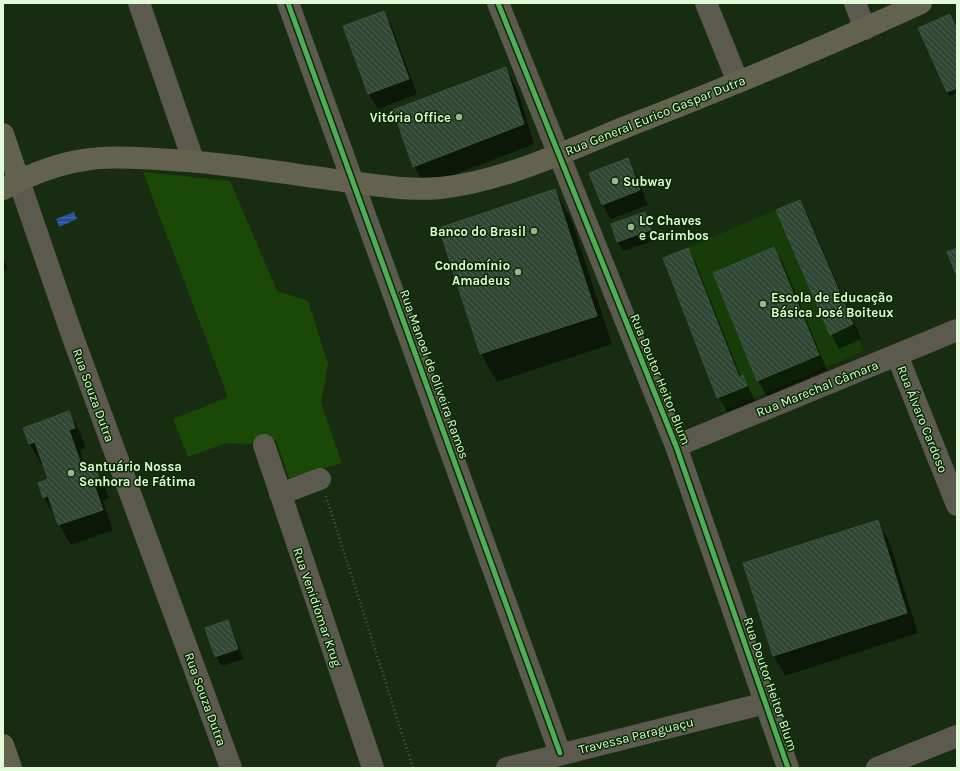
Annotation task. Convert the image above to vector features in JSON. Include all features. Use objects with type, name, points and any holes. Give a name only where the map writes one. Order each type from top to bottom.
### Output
[{"type":"main road","name":"Rua General Eurico Gaspar Dutra","points":[[11,185],[64,164],[85,160],[130,157],[193,160],[405,189],[441,188],[484,180],[559,154],[738,82],[865,29],[921,3]]},
{"type":"main road","name":"Rua Souza Dutra","points":[[3,134],[11,185]]},
{"type":"main road","points":[[3,745],[11,768]]},
{"type":"street","points":[[139,3],[193,160]]},
{"type":"street","name":"Rua Manoel de Oliveira Ramos","points":[[288,3],[560,754]]},
{"type":"street","name":"Rua Doutor Heitor Blum","points":[[498,3],[676,446],[788,768]]},
{"type":"street","points":[[706,3],[738,82]]},
{"type":"street","points":[[855,3],[865,29]]},
{"type":"street","name":"Rua Souza Dutra","points":[[11,185],[77,350],[231,768]]},
{"type":"street","name":"Rua Marechal Câmara","points":[[676,446],[957,330]]},
{"type":"street","name":"Rua Álvaro Cardoso","points":[[897,355],[957,506]]},
{"type":"street","name":"Rua Venidiomar Krug","points":[[264,445],[373,768]]},
{"type":"street","points":[[280,494],[320,479]]},
{"type":"street","name":"Travessa Paraguaçu","points":[[507,768],[766,703]]},
{"type":"street","points":[[877,768],[957,736]]},
{"type":"path","points":[[320,479],[413,768]]},
{"type":"shaded area","points":[[143,172],[230,181],[277,291],[308,301],[328,364],[321,403],[342,463],[289,478],[276,440],[248,444],[226,443],[188,457],[173,419],[228,397]]},
{"type":"shaded area","name":"Escola de Educação Básica José Boiteux","points":[[800,200],[864,351],[723,411],[663,258]]},
{"type":"water","points":[[74,212],[77,219],[59,227],[56,219]]},
{"type":"building","points":[[384,11],[409,79],[368,94],[343,26]]},
{"type":"building","points":[[950,14],[955,26],[957,25],[957,88],[947,92],[918,28]]},
{"type":"building","name":"Vitória Office","points":[[506,67],[524,124],[413,167],[393,110]]},
{"type":"building","name":"Subway","points":[[628,158],[640,190],[602,205],[589,173]]},
{"type":"building","name":"Condomínio Amadeus","points":[[555,189],[597,316],[480,354],[439,228]]},
{"type":"building","points":[[800,200],[853,324],[830,335],[776,210]]},
{"type":"building","name":"LC Chaves e Carimbos","points":[[645,212],[651,230],[617,242],[611,224]]},
{"type":"building","points":[[774,247],[819,355],[757,381],[713,273]]},
{"type":"building","points":[[688,248],[739,377],[743,375],[747,386],[717,398],[663,258]]},
{"type":"building","points":[[957,248],[957,277],[947,252]]},
{"type":"building","name":"Santuário Nossa Senhora de Fátima","points":[[69,411],[75,428],[69,430],[82,467],[94,463],[99,478],[93,481],[103,510],[58,525],[48,496],[43,498],[38,483],[48,479],[35,442],[29,444],[23,428]]},
{"type":"building","points":[[878,520],[907,613],[773,656],[743,563]]},
{"type":"building","points":[[228,620],[238,649],[215,657],[205,628]]},
{"type":"cycle path","points":[[288,3],[560,753]]},
{"type":"cycle path","points":[[498,3],[676,446],[788,768]]},
{"type":"place","name":"Vitória Office","points":[[459,117]]},
{"type":"place","name":"Subway","points":[[615,181]]},
{"type":"place","name":"LC Chaves e Carimbos","points":[[631,227]]},
{"type":"place","name":"Banco do Brasil","points":[[534,231]]},
{"type":"place","name":"Condomínio Amadeus","points":[[518,272]]},
{"type":"place","name":"Escola de Educação Básica José Boiteux","points":[[763,304]]},
{"type":"place","name":"Santuário Nossa Senhora de Fátima","points":[[71,473]]}]
